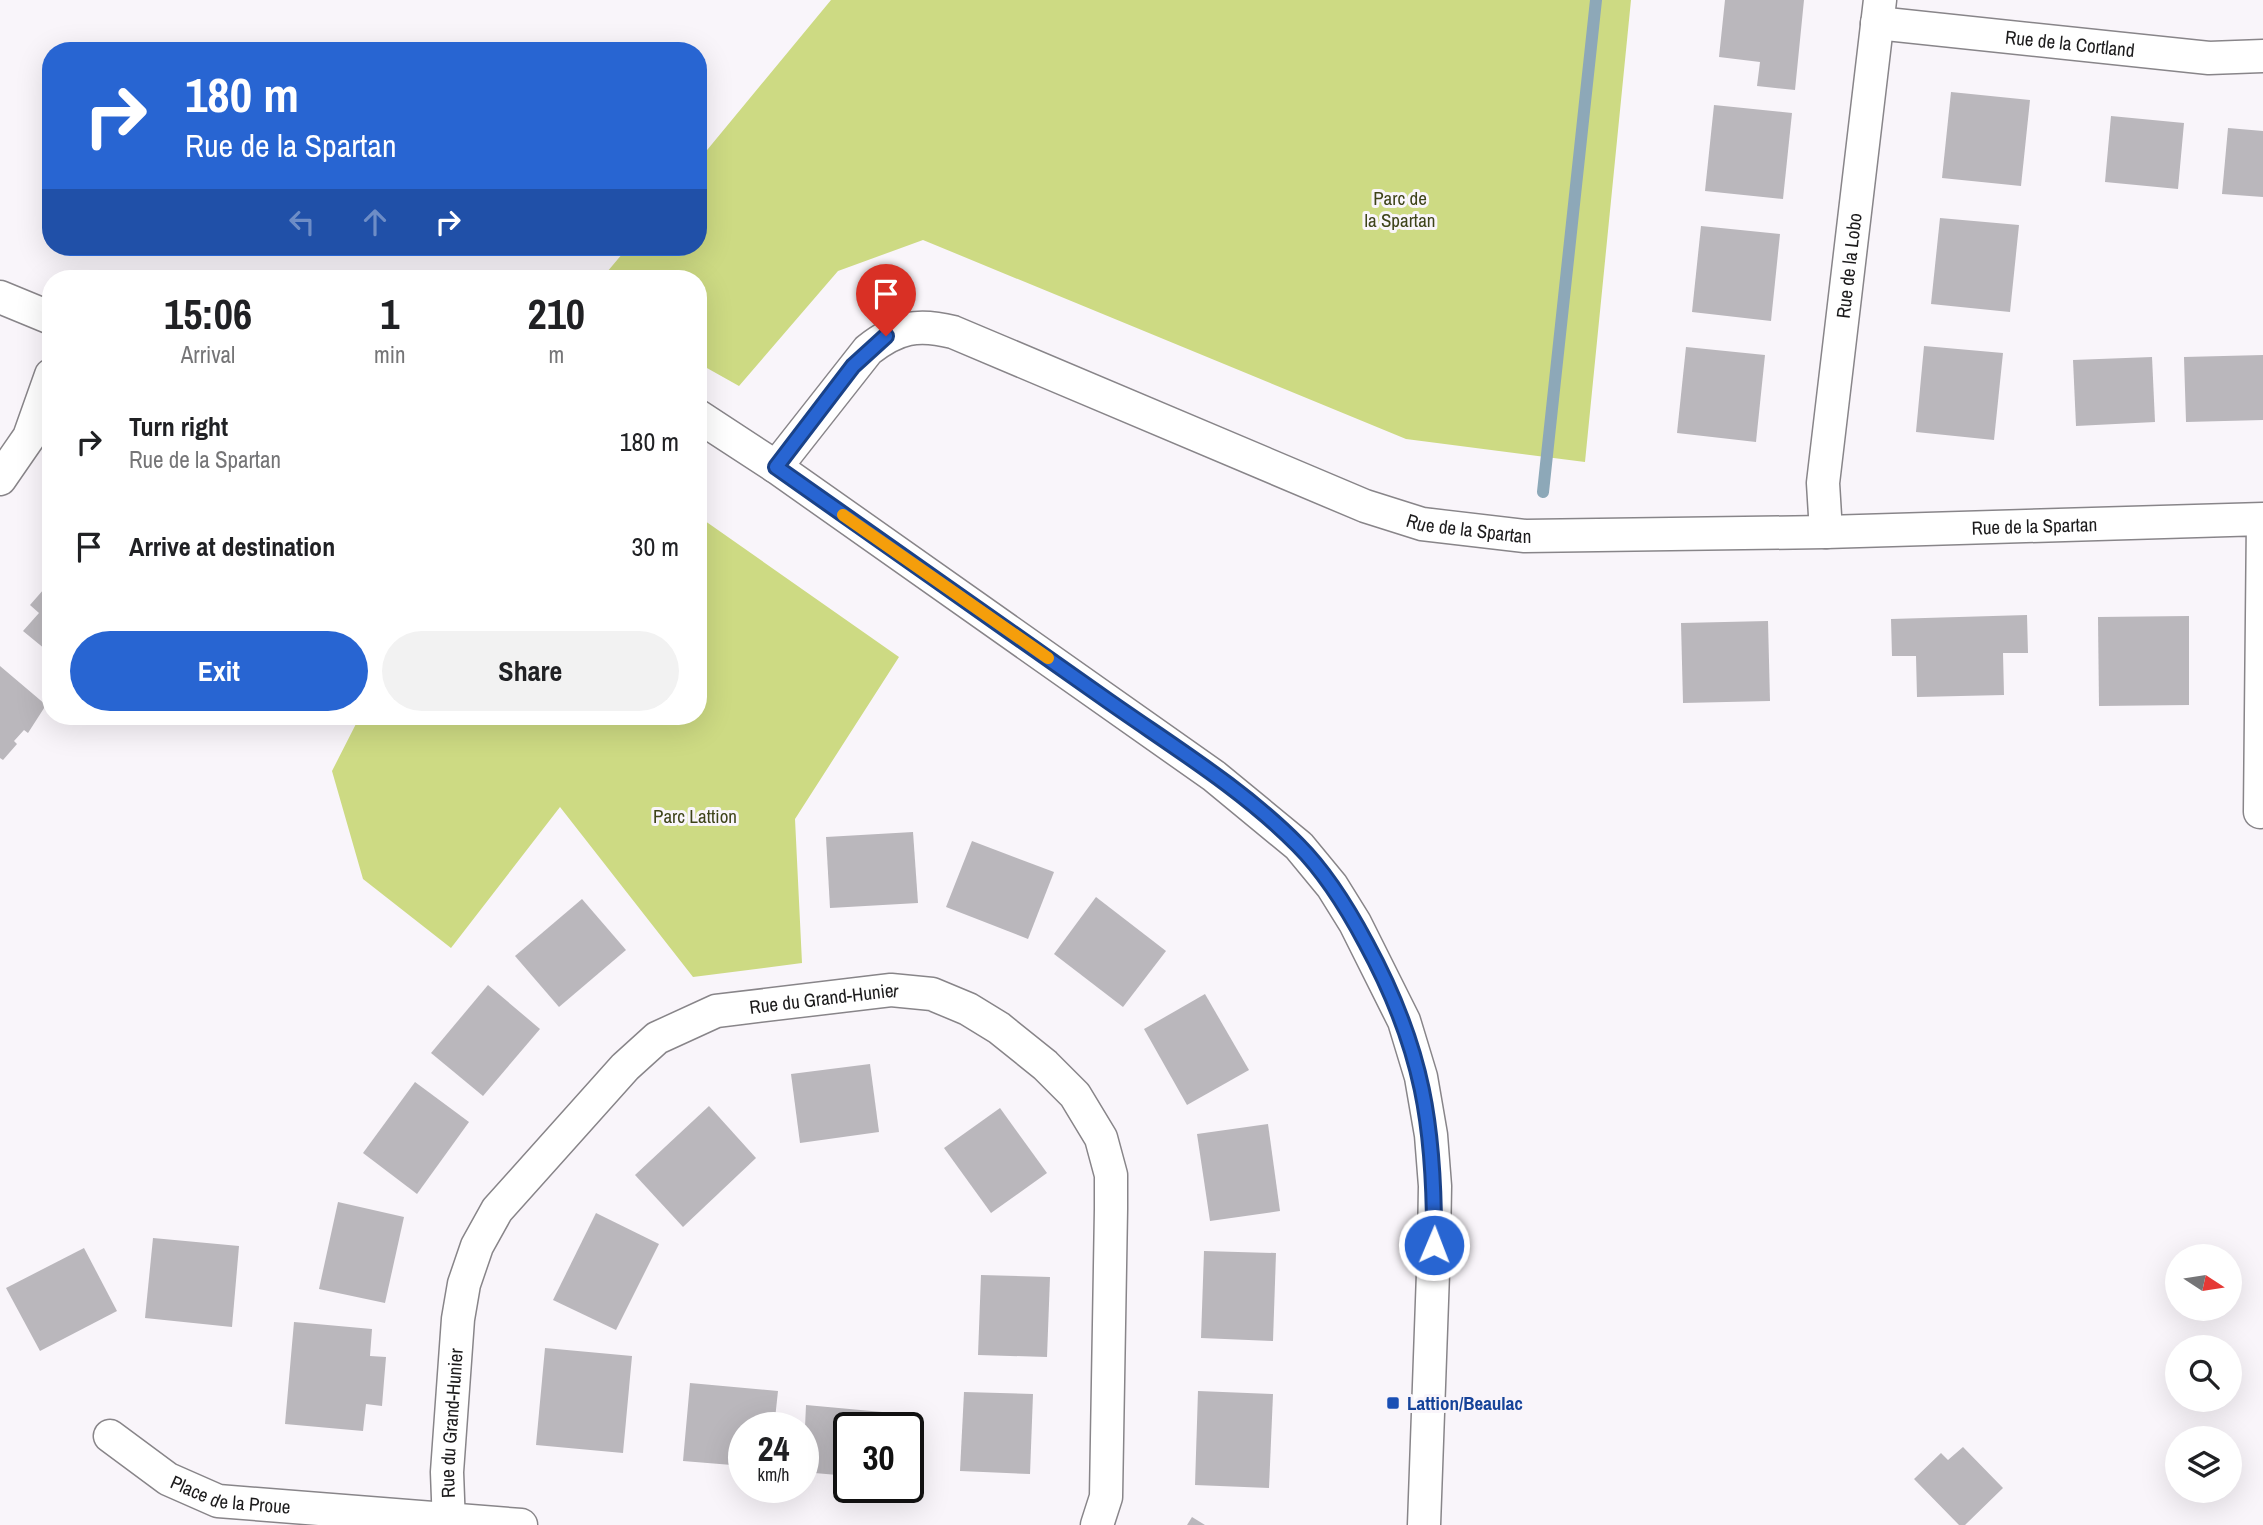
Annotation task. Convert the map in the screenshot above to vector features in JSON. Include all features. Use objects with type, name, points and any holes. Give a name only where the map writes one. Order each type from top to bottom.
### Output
[{"type":"street","name":"Rue de la Cortland","points":[[1878,12],[2209,58],[2263,56]]},
{"type":"street","name":"Rue de la Lobo","points":[[1826,532],[1823,483],[1878,12]]},
{"type":"street","points":[[0,297],[42,315]]},
{"type":"street","name":"Rue de la Spartan","points":[[776,467],[868,350],[886,336],[905,327],[930,326],[953,332],[1365,506],[1422,524],[1525,536],[1826,532],[2263,519]]},
{"type":"street","points":[[0,479],[29,437],[42,400]]},
{"type":"street","points":[[707,422],[776,467],[1258,810],[1299,846],[1332,886],[1356,923],[1405,1021],[1421,1077],[1431,1135],[1434,1245],[1424,1525]]},
{"type":"street","points":[[2260,812],[2263,519]]},
{"type":"street","name":"Rue du Grand-Hunier","points":[[521,1525],[450,1521],[447,1472],[458,1319],[464,1284],[477,1246],[497,1210],[625,1068],[656,1038],[716,1011],[891,990],[932,994],[968,1009],[999,1028],[1045,1065],[1075,1095],[1101,1138],[1111,1175],[1111,1209],[1105,1497],[1097,1525]]},
{"type":"street","name":"Place de la Proue","points":[[110,1436],[168,1479],[218,1501],[450,1521]]},
{"type":"green space","name":"Parc de la Spartan","points":[[831,0],[1631,0],[1585,462],[1406,439],[923,240],[838,271],[739,386],[707,368],[707,270],[609,270],[620,256],[707,256],[707,150]]},
{"type":"green space","name":"Parc Lattion","points":[[707,522],[899,657],[795,819],[802,963],[693,977],[560,807],[451,948],[363,879],[332,771],[355,725],[707,725]]},
{"type":"building","points":[[1725,0],[1804,0],[1795,90],[1757,86],[1760,62],[1719,57]]},
{"type":"building","points":[[1951,92],[2030,100],[2021,186],[1942,178]]},
{"type":"building","points":[[1714,105],[1792,113],[1783,199],[1705,191]]},
{"type":"building","points":[[2111,116],[2184,123],[2178,189],[2105,182]]},
{"type":"building","points":[[2228,128],[2263,131],[2263,197],[2222,194]]},
{"type":"building","points":[[1940,218],[2019,225],[2010,312],[1931,304]]},
{"type":"building","points":[[1701,226],[1780,234],[1771,321],[1692,312]]},
{"type":"building","points":[[1924,346],[2003,353],[1994,440],[1916,432]]},
{"type":"building","points":[[1686,347],[1765,355],[1756,442],[1677,433]]},
{"type":"building","points":[[2263,355],[2263,420],[2186,422],[2184,357]]},
{"type":"building","points":[[2152,357],[2155,422],[2076,426],[2073,360]]},
{"type":"building","points":[[42,591],[42,647],[23,631],[39,613],[30,605]]},
{"type":"building","points":[[2027,615],[2028,653],[2003,653],[2004,695],[1917,697],[1916,656],[1892,656],[1891,619]]},
{"type":"building","points":[[2189,616],[2189,705],[2099,706],[2098,617]]},
{"type":"building","points":[[1768,621],[1770,701],[1683,703],[1681,623]]},
{"type":"building","points":[[0,666],[42,702],[42,711],[28,733],[24,730],[14,741],[17,744],[3,760],[0,758]]},
{"type":"building","points":[[913,832],[918,903],[830,908],[826,837]]},
{"type":"building","points":[[972,841],[1054,872],[1028,939],[946,907]]},
{"type":"building","points":[[1096,897],[1166,951],[1123,1007],[1054,954]]},
{"type":"building","points":[[582,899],[626,950],[559,1007],[515,956]]},
{"type":"building","points":[[488,985],[540,1029],[483,1096],[431,1053]]},
{"type":"building","points":[[1205,994],[1249,1070],[1187,1105],[1144,1029]]},
{"type":"building","points":[[870,1064],[879,1132],[800,1143],[791,1074]]},
{"type":"building","points":[[415,1082],[469,1122],[417,1194],[363,1153]]},
{"type":"building","points":[[709,1106],[756,1158],[683,1227],[635,1175]]},
{"type":"building","points":[[1000,1108],[1047,1173],[991,1213],[944,1148]]},
{"type":"building","points":[[1268,1124],[1280,1211],[1210,1221],[1197,1134]]},
{"type":"building","points":[[338,1202],[404,1217],[385,1303],[319,1289]]},
{"type":"building","points":[[596,1213],[659,1244],[616,1330],[553,1300]]},
{"type":"building","points":[[153,1238],[239,1246],[232,1327],[145,1318]]},
{"type":"building","points":[[84,1248],[117,1311],[40,1351],[6,1288]]},
{"type":"building","points":[[1204,1251],[1276,1253],[1273,1341],[1201,1338]]},
{"type":"building","points":[[981,1275],[1050,1277],[1047,1357],[978,1355]]},
{"type":"building","points":[[294,1322],[372,1329],[370,1356],[386,1357],[382,1406],[366,1404],[363,1431],[285,1424]]},
{"type":"building","points":[[545,1348],[632,1356],[623,1453],[536,1445]]},
{"type":"building","points":[[690,1383],[778,1391],[776,1412],[728,1412],[728,1465],[683,1461]]},
{"type":"building","points":[[1198,1391],[1273,1394],[1269,1488],[1195,1485]]},
{"type":"building","points":[[964,1392],[1033,1394],[1030,1474],[960,1471]]},
{"type":"building","points":[[806,1405],[882,1412],[833,1412],[833,1475],[819,1473],[819,1412],[806,1412]]},
{"type":"building","points":[[1963,1447],[2003,1488],[1965,1525],[1959,1525],[1914,1479],[1941,1453],[1948,1460]]},
{"type":"building","points":[[1192,1517],[1205,1525],[1187,1525]]},
{"type":"waterway","points":[[1543,492],[1596,0]]},
{"type":"slow traffic","points":[[843,515],[945,589],[1048,658]]},
{"type":"place","name":"Lattion/Beaulac","points":[[1393,1403]]},
{"type":"route","points":[[886,336],[853,366],[776,467],[945,589],[1014,634],[1214,776],[1299,846],[1332,886],[1356,923],[1405,1021],[1421,1077],[1431,1135],[1435,1186],[1434,1245]]}]
